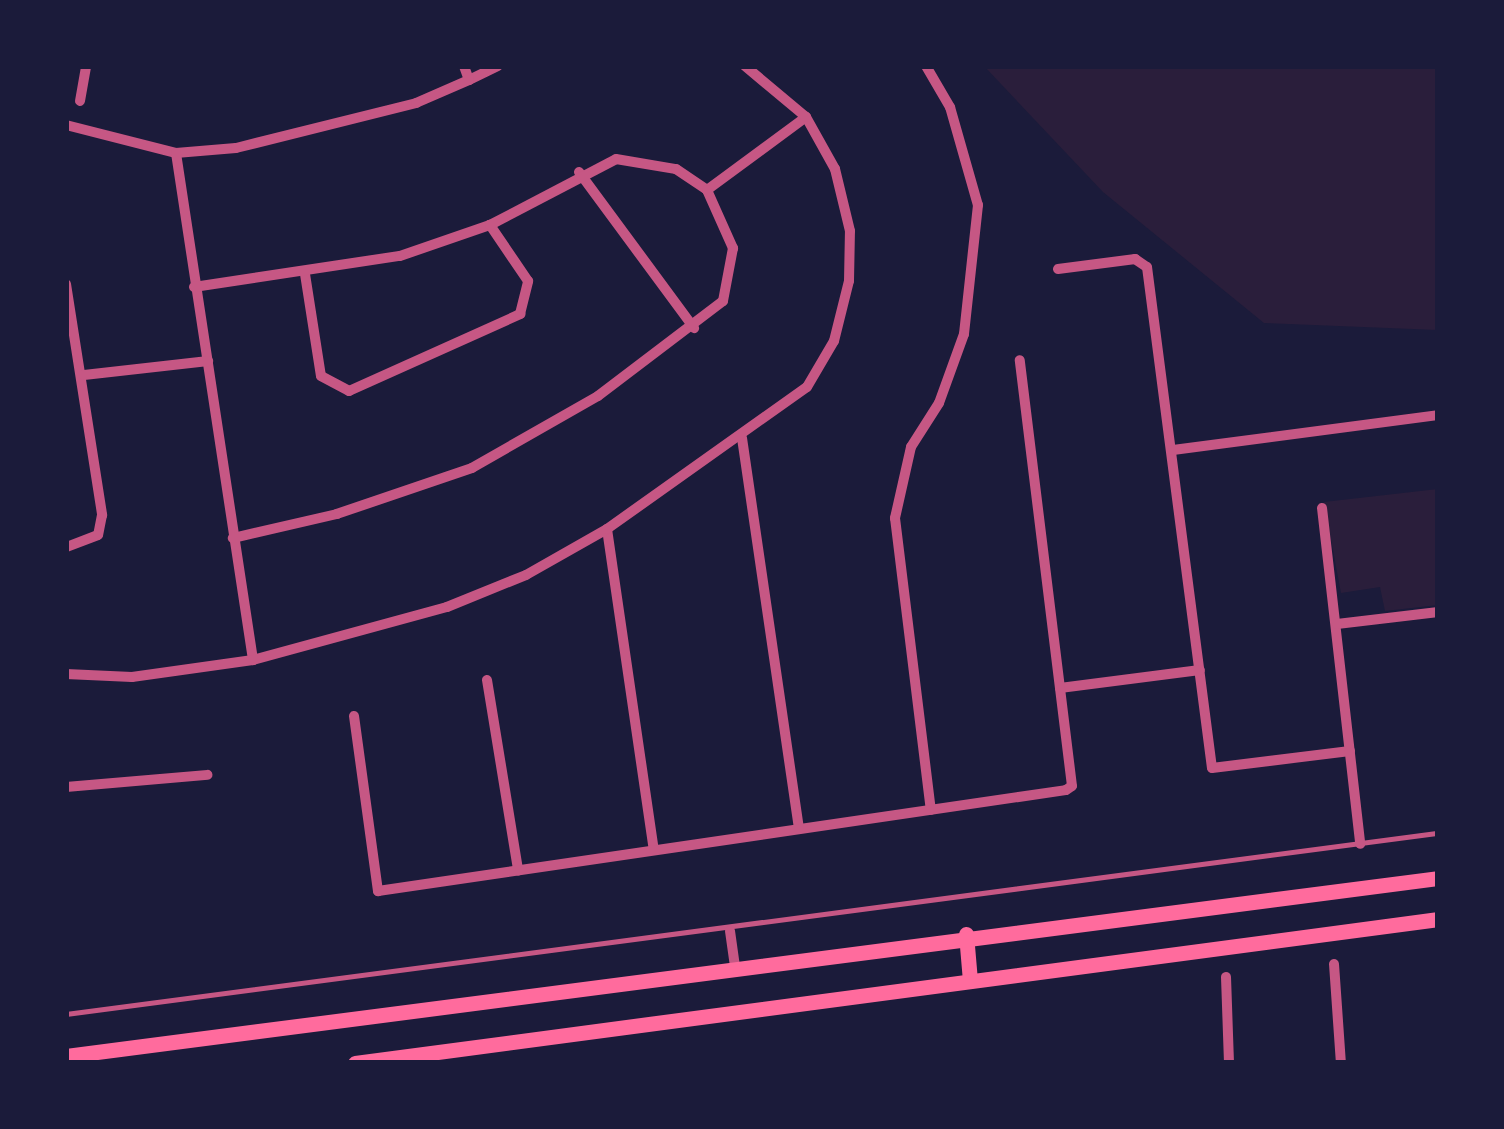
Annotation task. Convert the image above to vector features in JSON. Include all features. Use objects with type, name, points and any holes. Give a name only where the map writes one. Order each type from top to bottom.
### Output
[{"type":"main road","points":[[66,1055],[966,934],[1438,878]]},
{"type":"main road","points":[[356,1063],[1438,919]]},
{"type":"main road","points":[[966,934],[970,981]]},
{"type":"street","points":[[80,101],[86,66]]},
{"type":"street","points":[[464,66],[469,80]]},
{"type":"street","points":[[66,125],[176,153],[320,132],[498,66]]},
{"type":"street","points":[[66,674],[132,677],[253,660],[448,607],[526,575],[607,529],[742,438],[807,387],[833,341],[849,281],[850,231],[835,169],[806,117],[745,66]]},
{"type":"street","points":[[926,66],[967,153],[978,205],[976,271],[964,334],[939,403],[911,447],[895,518],[931,810]]},
{"type":"street","points":[[706,190],[806,117]]},
{"type":"street","points":[[176,153],[253,660]]},
{"type":"street","points":[[194,287],[400,256],[490,225],[579,172],[616,159],[649,162],[706,190],[728,231],[733,272],[723,301],[694,328],[598,396],[472,468],[337,514],[233,538]]},
{"type":"street","points":[[579,172],[694,328]]},
{"type":"street","points":[[304,274],[321,376],[349,391],[520,314],[528,281],[490,225]]},
{"type":"street","points":[[1058,269],[1144,260],[1215,770],[1351,752]]},
{"type":"street","points":[[66,284],[84,375],[102,515],[98,535],[66,548]]},
{"type":"street","points":[[354,716],[378,891],[1072,786],[1020,360]]},
{"type":"street","points":[[84,375],[208,361]]},
{"type":"street","points":[[1172,450],[1438,415]]},
{"type":"street","points":[[742,438],[799,829]]},
{"type":"street","points":[[1322,508],[1360,844]]},
{"type":"street","points":[[607,529],[654,850]]},
{"type":"street","points":[[1336,624],[1438,612]]},
{"type":"street","points":[[1060,688],[1200,670]]},
{"type":"street","points":[[487,680],[518,870]]},
{"type":"street","points":[[66,787],[207,776]]},
{"type":"street","points":[[730,932],[735,968]]},
{"type":"street","points":[[1334,964],[1341,1063]]},
{"type":"street","points":[[1226,977],[1228,1063]]},
{"type":"lane","points":[[66,1014],[730,932],[1438,833]]},
{"type":"shaded area","points":[[984,66],[1438,66],[1438,330],[1264,323],[1103,192]]},
{"type":"shaded area","points":[[1438,489],[1438,605],[1385,611],[1380,587],[1341,593],[1324,502]]}]
